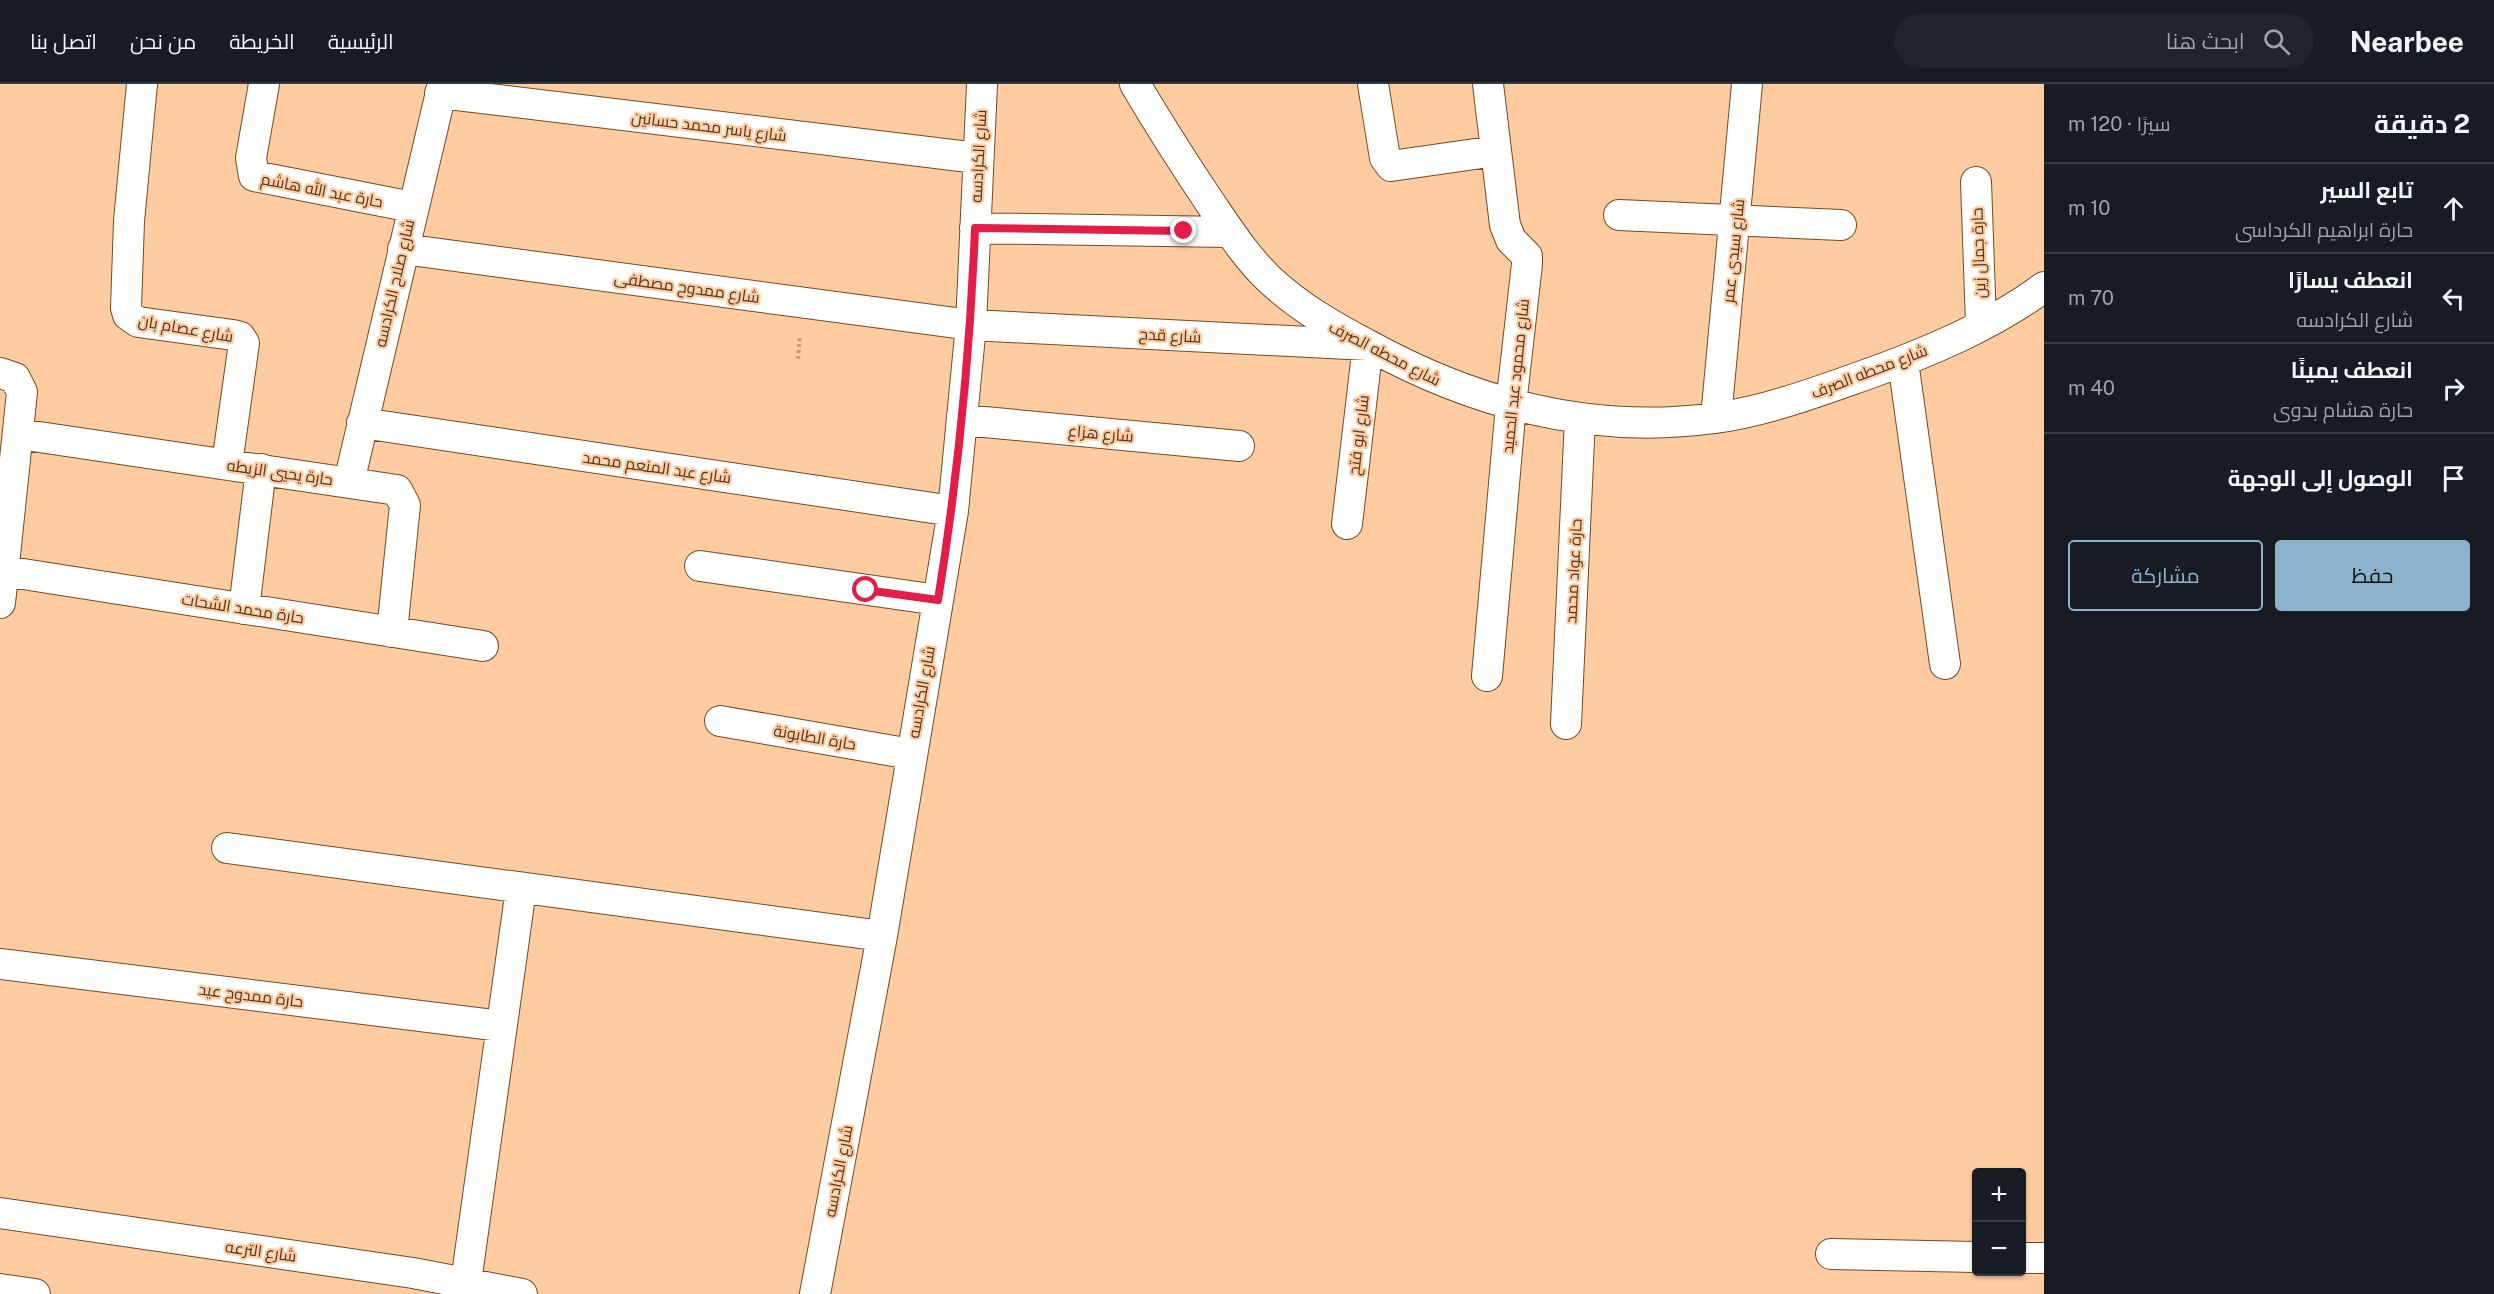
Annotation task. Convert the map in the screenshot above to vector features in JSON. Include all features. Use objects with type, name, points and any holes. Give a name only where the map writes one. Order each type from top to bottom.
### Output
[{"type":"street","name":"شارع عصام بان","points":[[142,84],[129,221],[126,308],[128,315],[138,322],[233,335],[240,337],[244,343],[227,464]]},
{"type":"street","name":"حارة عبد الله هاشم","points":[[264,84],[251,158],[254,176],[412,207]]},
{"type":"street","name":"شارع الكرادسه","points":[[815,1294],[882,936],[953,511],[971,325],[982,84]]},
{"type":"street","name":"شارع محطه الصرف","points":[[1135,84],[1173,148],[1230,232],[1268,278],[1307,310],[1406,367],[1459,389],[1511,405],[1580,418],[1645,423],[1716,418],[1807,396],[1903,362],[1981,324],[2044,287]]},
{"type":"street","points":[[1373,84],[1385,158],[1391,166],[1496,152]]},
{"type":"street","name":"شارع محمود عبد الحميد","points":[[1487,676],[1511,405],[1527,256],[1507,233],[1488,84]]},
{"type":"street","name":"شارع سيدى عمر","points":[[1716,418],[1748,84]]},
{"type":"street","name":"شارع صلاح الكرادسه","points":[[349,482],[412,207],[442,89]]},
{"type":"street","name":"شارع ياسر محمد حسانين","points":[[442,89],[977,158]]},
{"type":"street","name":"حارة جمال زين","points":[[1976,182],[1981,324]]},
{"type":"street","points":[[1619,215],[1841,225]]},
{"type":"street","points":[[975,228],[1230,232]]},
{"type":"street","name":"شارع ممدوح مصطفى","points":[[403,249],[971,325]]},
{"type":"street","name":"شارع قدح","points":[[971,325],[1368,345]]},
{"type":"street","name":"شارع ابو فتح","points":[[1347,524],[1368,345]]},
{"type":"street","points":[[1903,362],[1945,664]]},
{"type":"street","points":[[0,373],[15,378],[22,392],[12,448],[0,603]]},
{"type":"street","name":"حارة عواد محمد","points":[[1566,724],[1580,418]]},
{"type":"street","name":"شارع هزاع","points":[[963,420],[1239,446]]},
{"type":"street","name":"شارع عبد المنعم محمد","points":[[362,423],[953,511]]},
{"type":"street","name":"حارة يحيي الزيطه","points":[[12,448],[227,464],[397,490],[403,497],[405,505],[392,632]]},
{"type":"street","points":[[244,609],[261,469]]},
{"type":"street","points":[[700,566],[938,600]]},
{"type":"street","name":"حارة محمد الشحات","points":[[4,571],[483,646]]},
{"type":"street","name":"حارة الطابونة","points":[[720,721],[911,754]]},
{"type":"street","points":[[227,848],[882,936]]},
{"type":"street","points":[[466,1282],[521,889]]},
{"type":"street","name":"حارة ممدوح عيد","points":[[0,964],[501,1026]]},
{"type":"street","name":"شارع الترعه","points":[[0,1213],[466,1282],[522,1294]]},
{"type":"street","points":[[1831,1254],[1972,1257]]},
{"type":"street","points":[[2026,1258],[2044,1258]]},
{"type":"street","points":[[0,1289],[35,1294]]},
{"type":"route","points":[[866,590],[938,600],[953,511],[963,420],[971,325],[975,228],[1184,231]]}]
